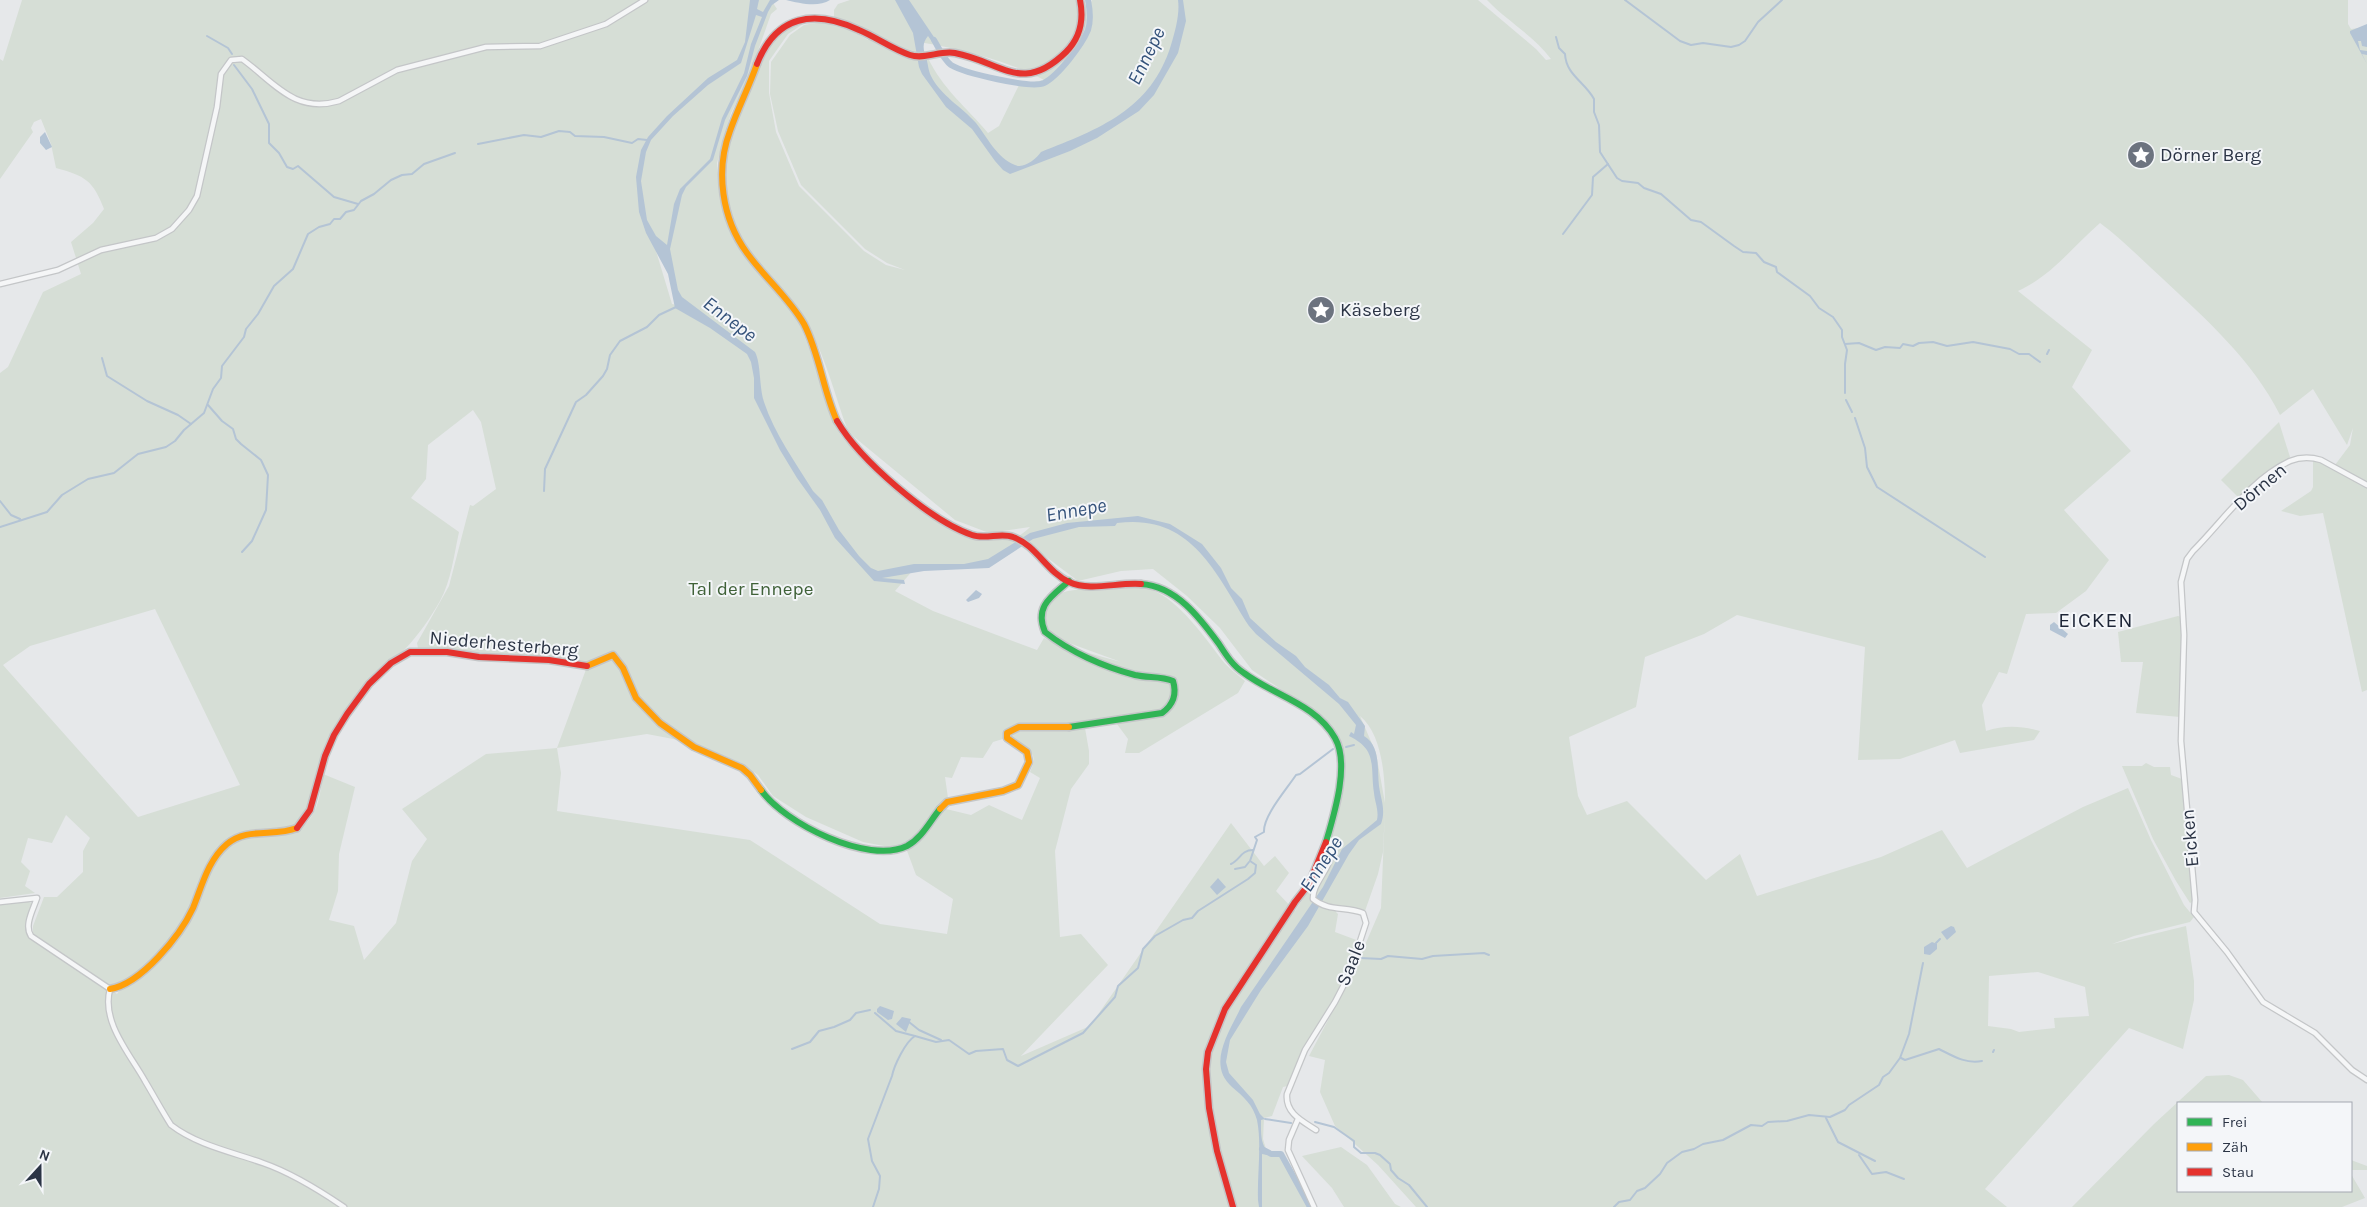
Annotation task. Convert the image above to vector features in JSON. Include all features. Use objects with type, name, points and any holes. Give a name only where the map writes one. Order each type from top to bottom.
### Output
[{"type":"street","points":[[0,284],[58,270],[101,250],[156,238],[172,229],[197,196],[217,107],[221,74],[232,60],[242,59],[294,99],[310,104],[330,104],[397,70],[486,47],[540,46],[606,24],[645,0]]},
{"type":"street","points":[[1080,0],[1083,20],[1078,39],[1056,61],[1036,73],[1021,74],[1007,72],[959,54],[945,53],[916,56],[838,21],[821,17],[799,20],[785,25],[768,42],[729,129],[723,150],[723,180],[727,212],[734,233],[746,252],[803,323],[817,356],[836,420],[852,446],[904,491],[957,529],[984,538],[1009,536],[1018,538],[1055,573],[1069,581],[1092,585],[1143,583],[1167,591],[1190,609],[1210,632],[1234,666],[1246,676],[1301,706],[1323,724],[1337,741],[1342,761],[1342,773],[1328,836],[1312,879],[1225,1009],[1208,1053],[1210,1112],[1233,1207]]},
{"type":"street","name":"Dörnen","points":[[2213,531],[2254,488],[2292,460],[2313,458],[2321,460],[2367,484]]},
{"type":"street","name":"Eicken","points":[[2213,531],[2187,558],[2181,582],[2184,635],[2181,741],[2196,900],[2194,912],[2227,952],[2263,1002],[2315,1033],[2352,1070],[2367,1080]]},
{"type":"street","name":"Niederhesterberg","points":[[110,989],[115,990],[137,978],[187,920],[207,874],[225,846],[239,836],[257,832],[284,832],[296,829],[306,817],[325,756],[334,735],[347,714],[369,684],[391,663],[410,652],[447,652],[479,657],[549,660],[586,666],[613,655],[619,660],[635,697],[670,734],[743,768],[753,777],[767,798],[801,822],[830,838],[854,846],[890,851],[900,850],[916,841],[948,802],[1008,790],[1018,785],[1029,762],[1027,752],[1007,738],[1007,733],[1011,729],[1019,726],[1089,726],[1162,713],[1169,708],[1175,690],[1173,682],[1166,678],[1142,677],[1101,664],[1045,632],[1042,621],[1044,602],[1049,595],[1069,581]]},
{"type":"street","name":"Saale","points":[[1316,1130],[1298,1118],[1289,1108],[1286,1101],[1289,1087],[1305,1050],[1336,1002],[1349,975],[1366,923],[1363,913],[1355,910],[1328,908],[1320,905],[1313,899],[1312,894],[1324,875],[1331,854],[1332,843],[1328,836]]},
{"type":"street","points":[[0,902],[37,898],[28,931],[32,936],[110,989],[108,997],[110,1015],[120,1040],[170,1125],[207,1144],[266,1164],[318,1189],[344,1207]]},
{"type":"street","points":[[1298,1118],[1289,1140],[1288,1150],[1314,1207]]},
{"type":"green space","name":"Tal der Ennepe","points":[[22,0],[771,0],[777,9],[771,14],[747,82],[731,113],[717,163],[721,203],[729,228],[741,250],[799,322],[820,376],[835,406],[831,413],[837,429],[852,449],[903,494],[942,521],[973,537],[1000,539],[1015,538],[1030,527],[989,533],[955,520],[853,436],[847,428],[812,333],[786,297],[759,265],[736,229],[730,213],[724,181],[724,164],[730,131],[736,117],[765,53],[776,36],[792,24],[817,19],[803,24],[788,34],[769,61],[769,93],[776,132],[799,186],[864,251],[886,265],[905,270],[887,263],[865,249],[801,185],[778,131],[770,94],[771,62],[790,35],[804,25],[826,21],[846,27],[868,40],[867,31],[834,18],[834,10],[838,4],[850,0],[1078,0],[1080,4],[1090,5],[1092,0],[1478,0],[1536,49],[1546,60],[1551,59],[1537,43],[1487,0],[2348,0],[2348,24],[2351,29],[2367,27],[2367,483],[2335,465],[2350,445],[2353,428],[2347,445],[2313,389],[2280,415],[2257,377],[2228,342],[2117,236],[2100,223],[2052,269],[2018,291],[2092,350],[2072,387],[2131,451],[2064,510],[2109,560],[2086,591],[2056,613],[2026,614],[2007,674],[1999,672],[1982,705],[1986,731],[2013,727],[2040,731],[2034,740],[1960,753],[1955,740],[1900,759],[1858,760],[1865,647],[1737,615],[1704,634],[1645,657],[1636,707],[1569,737],[1578,796],[1587,815],[1627,801],[1706,880],[1740,854],[1757,896],[1881,857],[1942,830],[1967,868],[2083,807],[2128,788],[2151,840],[2184,905],[2194,917],[2190,922],[2134,936],[2112,944],[2186,926],[2194,981],[2194,1000],[2183,1049],[2129,1028],[1985,1189],[2007,1207],[1416,1207],[1378,1165],[1335,1126],[1320,1092],[1325,1060],[1309,1056],[1352,975],[1381,908],[1385,810],[1383,852],[1378,874],[1365,911],[1337,907],[1336,912],[1338,914],[1335,932],[1359,941],[1353,960],[1299,1066],[1292,1085],[1283,1087],[1272,1116],[1264,1118],[1263,1139],[1266,1149],[1273,1153],[1282,1152],[1315,1207],[0,1207],[0,905],[25,900],[31,903],[31,912],[26,928],[29,937],[117,994],[145,972],[178,935],[193,911],[213,864],[224,848],[235,839],[247,835],[284,833],[295,830],[305,824],[318,803],[323,774],[355,787],[339,854],[338,891],[329,920],[354,926],[364,960],[396,923],[412,861],[427,839],[402,809],[486,754],[557,748],[588,664],[549,658],[480,656],[448,650],[418,648],[417,643],[449,586],[470,505],[473,506],[496,489],[481,422],[473,410],[428,445],[426,479],[411,498],[459,532],[452,568],[444,593],[416,637],[368,683],[341,719],[328,742],[312,798],[302,817],[294,825],[285,829],[252,832],[240,835],[229,841],[214,859],[187,919],[142,971],[124,984],[110,987],[33,935],[33,926],[44,897],[57,897],[83,872],[83,851],[90,838],[66,815],[52,843],[28,838],[21,862],[30,871],[25,886],[35,893],[0,898],[0,373],[8,367],[43,292],[81,274],[71,242],[93,223],[104,209],[92,185],[81,177],[56,168],[51,144],[41,119],[34,122],[31,128],[33,132],[0,179],[0,59],[3,61]],"holes":[[[918,42],[983,56],[1016,67],[1044,80],[1019,85],[999,126],[988,133],[940,79],[928,58],[919,60]],[[653,241],[674,283],[677,305],[672,304]],[[1025,541],[1078,581],[1121,571],[1153,569],[1187,596],[1220,628],[1252,670],[1319,715],[1343,749],[1341,784],[1330,838],[1316,879],[1295,911],[1276,891],[1289,873],[1275,856],[1264,866],[1231,823],[1090,1026],[1021,1056],[1108,965],[1081,934],[1060,937],[1055,851],[1071,789],[1089,764],[1085,728],[1019,727],[1007,734],[1007,737],[1033,755],[1034,762],[1030,772],[1040,778],[1022,820],[989,805],[971,815],[942,808],[922,836],[906,848],[916,875],[953,899],[947,934],[880,924],[750,840],[557,811],[561,773],[557,748],[647,734],[694,743],[741,763],[758,775],[773,796],[806,817],[863,842],[895,847],[913,842],[948,798],[945,777],[952,778],[961,757],[983,758],[993,742],[1006,738],[1006,734],[1011,728],[1018,726],[1082,726],[1114,720],[1128,739],[1125,753],[1139,753],[1238,693],[1245,681],[1224,663],[1182,611],[1172,602],[1152,590],[1135,588],[1073,590],[1054,597],[1048,605],[1046,611],[1048,631],[1058,639],[1121,662],[1056,644],[1044,638],[1037,650],[933,611],[895,591],[914,569],[984,565]],[[155,609],[240,785],[138,817],[3,665],[30,646]],[[1360,716],[1373,733],[1378,744],[1383,768],[1385,803],[1376,753]],[[2038,972],[2085,987],[2089,1016],[2054,1018],[2055,1028],[2019,1032],[1988,1026],[1989,976]]]},
{"type":"green space","points":[[2279,422],[2290,457],[2240,499],[2221,480]]},
{"type":"green space","points":[[2313,459],[2367,486],[2367,690],[2362,692],[2323,513],[2300,516],[2281,511],[2311,491],[2313,487]]},
{"type":"green space","points":[[2178,616],[2181,617],[2183,625],[2180,717],[2136,713],[2143,662],[2121,662],[2118,632]]},
{"type":"green space","points":[[2146,763],[2154,767],[2170,767],[2171,775],[2182,779],[2185,789],[2194,901],[2190,903],[2153,839],[2122,766],[2142,766]]},
{"type":"green space","points":[[2229,1075],[2243,1080],[2262,1102],[2178,1102],[2206,1076]]},
{"type":"green space","points":[[2177,1103],[2177,1192],[2352,1192],[2352,1176],[2365,1198],[2342,1207],[2072,1207]]},
{"type":"green space","points":[[1341,1147],[1367,1165],[1395,1204],[1401,1207],[1344,1207],[1332,1188],[1302,1156]]},
{"type":"green space","points":[[2352,1160],[2367,1166],[2367,1170],[2352,1170]]},
{"type":"water","points":[[750,0],[759,0],[757,9],[763,12],[770,0],[779,0],[772,5],[768,12],[755,46],[747,76],[725,120],[713,160],[686,187],[682,195],[670,249],[678,290],[682,297],[755,352],[764,402],[773,425],[813,491],[822,500],[839,530],[859,556],[871,568],[878,571],[914,564],[964,564],[988,559],[1030,533],[1067,523],[1138,516],[1170,524],[1202,544],[1221,568],[1231,588],[1242,599],[1250,618],[1276,642],[1296,656],[1305,667],[1329,685],[1340,698],[1348,702],[1365,726],[1364,736],[1369,740],[1376,752],[1383,810],[1381,824],[1359,840],[1349,854],[1308,926],[1261,990],[1230,1040],[1226,1062],[1229,1073],[1253,1100],[1260,1114],[1265,1119],[1261,1120],[1261,1133],[1262,1141],[1268,1152],[1267,1155],[1262,1154],[1262,1207],[1259,1207],[1258,1200],[1259,1139],[1257,1120],[1248,1102],[1224,1078],[1221,1068],[1223,1047],[1241,1007],[1323,887],[1342,849],[1377,820],[1378,813],[1369,753],[1358,741],[1349,736],[1351,732],[1354,734],[1356,725],[1339,704],[1256,634],[1213,568],[1199,551],[1183,537],[1165,528],[1143,522],[1117,523],[1115,526],[1079,527],[1033,539],[989,568],[924,571],[882,578],[904,580],[905,584],[874,581],[835,538],[820,510],[780,450],[754,398],[754,378],[751,362],[747,354],[710,328],[675,308],[668,274],[646,233],[639,212],[636,177],[641,150],[648,137],[667,116],[708,78],[737,60],[745,42]],"holes":[[[756,15],[762,17],[751,44],[744,73],[722,118],[710,159],[680,189],[674,204],[667,245],[656,236],[647,220],[641,181],[646,152],[651,140],[673,116],[708,85],[741,63]]]},
{"type":"water","points":[[786,0],[830,0],[814,4]]},
{"type":"water","points":[[895,0],[909,0],[940,46],[935,46],[928,36],[924,44],[929,71],[935,83],[976,123],[993,147],[1003,157],[1018,166],[1030,163],[1041,152],[1102,125],[1136,101],[1150,86],[1162,67],[1176,29],[1178,0],[1183,0],[1186,21],[1178,53],[1154,95],[1139,111],[1097,138],[1070,151],[1010,174],[1003,170],[995,161],[972,129],[946,107],[922,74],[913,33]]},
{"type":"water","points":[[2367,24],[2367,47],[2362,46],[2361,41],[2358,41],[2360,50],[2367,51],[2367,55],[2362,54],[2367,64],[2350,31]]},
{"type":"water","points":[[45,132],[52,147],[46,150],[40,143],[40,137]]},
{"type":"water","points":[[976,590],[982,594],[979,598],[968,602],[966,600]]},
{"type":"water","points":[[2054,622],[2068,634],[2065,638],[2050,630],[2050,625]]},
{"type":"water","points":[[1218,878],[1226,887],[1217,895],[1210,887]]},
{"type":"water","points":[[1951,926],[1954,927],[1956,932],[1947,940],[1941,932]]},
{"type":"water","points":[[1932,942],[1937,944],[1937,949],[1930,955],[1924,954],[1924,947]]},
{"type":"water","points":[[880,1006],[894,1011],[892,1019],[888,1020],[877,1012]]},
{"type":"water","points":[[902,1017],[911,1019],[906,1032],[896,1024]]},
{"type":"waterway","points":[[934,40],[946,60],[958,68],[1012,82],[1026,84],[1044,83],[1056,74],[1075,52],[1085,36],[1090,23],[1088,0]]},
{"type":"waterway","points":[[1625,0],[1680,41],[1691,45],[1703,43],[1731,47],[1745,41],[1758,22],[1782,0]]},
{"type":"waterway","points":[[207,36],[228,48],[232,54]]},
{"type":"waterway","points":[[1556,37],[1559,48],[1565,54],[1572,73],[1594,99],[1594,112],[1599,125],[1600,152],[1617,178],[1622,181],[1638,183],[1644,188],[1661,194],[1691,220],[1701,222],[1743,252],[1756,253],[1764,262],[1776,267],[1777,272],[1810,296],[1819,308],[1833,317],[1842,330],[1842,337],[1847,350],[1845,393]]},
{"type":"waterway","points":[[234,65],[252,89],[269,124],[269,143],[279,153],[287,167],[293,169],[298,166],[334,197],[358,204]]},
{"type":"waterway","points":[[478,144],[524,135],[541,137],[559,131],[570,132],[575,136],[604,137],[632,143],[638,139],[647,140]]},
{"type":"waterway","points":[[0,527],[47,512],[62,495],[88,479],[114,473],[138,454],[166,447],[175,441],[184,430],[204,413],[213,389],[221,378],[222,366],[244,337],[246,329],[258,314],[274,286],[293,269],[308,234],[319,227],[330,224],[334,219],[340,219],[346,212],[354,210],[361,201],[374,194],[391,180],[402,175],[412,174],[424,164],[455,153]]},
{"type":"waterway","points":[[1563,234],[1592,195],[1593,177],[1608,164]]},
{"type":"waterway","points":[[544,491],[545,469],[576,402],[586,395],[603,376],[607,369],[610,355],[620,341],[647,327],[659,315],[676,307]]},
{"type":"waterway","points":[[1845,344],[1859,343],[1876,350],[1885,347],[1900,348],[1903,344],[1913,346],[1919,343],[1933,342],[1947,346],[1973,342],[2010,349],[2019,354],[2029,354],[2040,362]]},
{"type":"waterway","points":[[2047,354],[2049,350]]},
{"type":"waterway","points":[[102,358],[107,376],[147,401],[178,415],[191,424]]},
{"type":"waterway","points":[[1846,400],[1852,412]]},
{"type":"waterway","points":[[208,405],[222,421],[233,429],[236,439],[261,460],[268,475],[266,510],[252,541],[242,552]]},
{"type":"waterway","points":[[1855,418],[1865,448],[1867,467],[1877,487],[1985,557]]},
{"type":"waterway","points":[[0,501],[11,515],[20,519]]},
{"type":"waterway","points":[[1346,747],[1354,745]]},
{"type":"waterway","points":[[873,1207],[879,1189],[880,1176],[872,1161],[868,1139],[898,1061],[911,1039],[915,1036],[936,1042],[949,1040],[969,1054],[976,1051],[1003,1049],[1007,1060],[1018,1066],[1083,1033],[1115,997],[1118,986],[1138,968],[1143,949],[1155,936],[1183,920],[1192,918],[1198,911],[1255,873],[1256,865],[1250,861],[1257,840],[1255,837],[1264,832],[1267,818],[1276,803],[1296,775],[1333,749]]},
{"type":"waterway","points":[[1231,864],[1243,853],[1253,850]]},
{"type":"waterway","points":[[1235,869],[1245,867],[1249,862]]},
{"type":"waterway","points":[[1936,943],[1940,939]]},
{"type":"waterway","points":[[1360,958],[1381,959],[1388,956],[1422,959],[1433,956],[1484,953],[1489,955]]},
{"type":"waterway","points":[[1614,1207],[1619,1202],[1630,1200],[1637,1191],[1645,1188],[1660,1174],[1667,1163],[1682,1152],[1703,1144],[1723,1140],[1751,1125],[1762,1126],[1768,1122],[1787,1121],[1809,1115],[1830,1117],[1845,1110],[1849,1105],[1879,1085],[1883,1077],[1889,1073],[1900,1058],[1909,1034],[1923,963]]},
{"type":"waterway","points":[[792,1049],[810,1042],[819,1031],[850,1020],[856,1013],[870,1010]]},
{"type":"waterway","points":[[875,1013],[896,1031],[915,1036]]},
{"type":"waterway","points":[[909,1022],[919,1030],[941,1040]]},
{"type":"waterway","points":[[1901,1058],[1905,1060],[1939,1049],[1954,1057],[1976,1062],[1982,1061]]},
{"type":"waterway","points":[[1826,1118],[1838,1142],[1875,1161]]},
{"type":"waterway","points":[[1265,1119],[1291,1123]]},
{"type":"waterway","points":[[1315,1122],[1334,1127],[1354,1141],[1354,1147],[1361,1153],[1380,1155],[1390,1164],[1391,1170],[1398,1178],[1409,1185],[1427,1207]]},
{"type":"waterway","points":[[1262,1149],[1271,1154],[1281,1154],[1310,1207]]},
{"type":"waterway","points":[[1859,1155],[1872,1174],[1886,1172],[1904,1179]]},
{"type":"traffic: fast","points":[[1069,581],[1046,602],[1043,608],[1042,623],[1045,632],[1076,652],[1111,668],[1135,675],[1164,678],[1173,681],[1175,690],[1171,703],[1162,713],[1069,727]]},
{"type":"traffic: fast","points":[[1141,584],[1154,586],[1176,597],[1195,614],[1236,667],[1255,681],[1306,708],[1327,726],[1335,738],[1339,749],[1341,775],[1333,818],[1326,842]]},
{"type":"traffic: fast","points":[[761,790],[772,803],[807,827],[828,838],[871,850],[890,850],[907,846],[921,834],[940,809]]},
{"type":"traffic: slow","points":[[757,64],[725,146],[722,178],[727,210],[738,240],[761,271],[791,305],[804,324],[814,348],[828,398],[837,421]]},
{"type":"traffic: slow","points":[[587,666],[613,655],[623,668],[636,698],[660,723],[694,747],[742,768],[761,790]]},
{"type":"traffic: slow","points":[[940,809],[947,802],[1003,791],[1018,785],[1029,762],[1027,752],[1007,738],[1007,733],[1019,727],[1069,727]]},
{"type":"traffic: slow","points":[[110,989],[134,978],[146,969],[169,945],[193,908],[210,865],[220,850],[235,839],[243,836],[288,831],[297,828]]},
{"type":"traffic: jam","points":[[757,64],[765,48],[775,35],[786,26],[798,21],[812,19],[842,23],[910,55],[921,56],[949,52],[971,57],[1012,72],[1024,74],[1037,72],[1051,65],[1066,52],[1075,40],[1080,28],[1082,14],[1080,0]]},
{"type":"traffic: jam","points":[[837,421],[878,470],[916,503],[955,527],[977,536],[1003,535],[1013,537],[1028,546],[1061,578],[1077,585],[1141,584]]},
{"type":"traffic: jam","points":[[297,828],[310,810],[325,756],[334,735],[347,714],[369,684],[391,663],[410,652],[447,652],[479,657],[549,660],[587,666]]},
{"type":"traffic: jam","points":[[1233,1207],[1217,1151],[1209,1108],[1206,1069],[1208,1052],[1225,1009],[1295,902],[1309,884],[1326,842]]},
{"type":"place","name":"Dörner Berg","points":[[2141,155]]},
{"type":"place","name":"Käseberg","points":[[1321,310]]},
{"type":"district","name":"EICKEN","points":[[2096,620]]},
{"type":"water label","name":"Ennepe","points":[[1146,56]]},
{"type":"water label","name":"Ennepe","points":[[730,319]]},
{"type":"water label","name":"Ennepe","points":[[1076,510]]},
{"type":"water label","name":"Ennepe","points":[[1321,864]]}]
